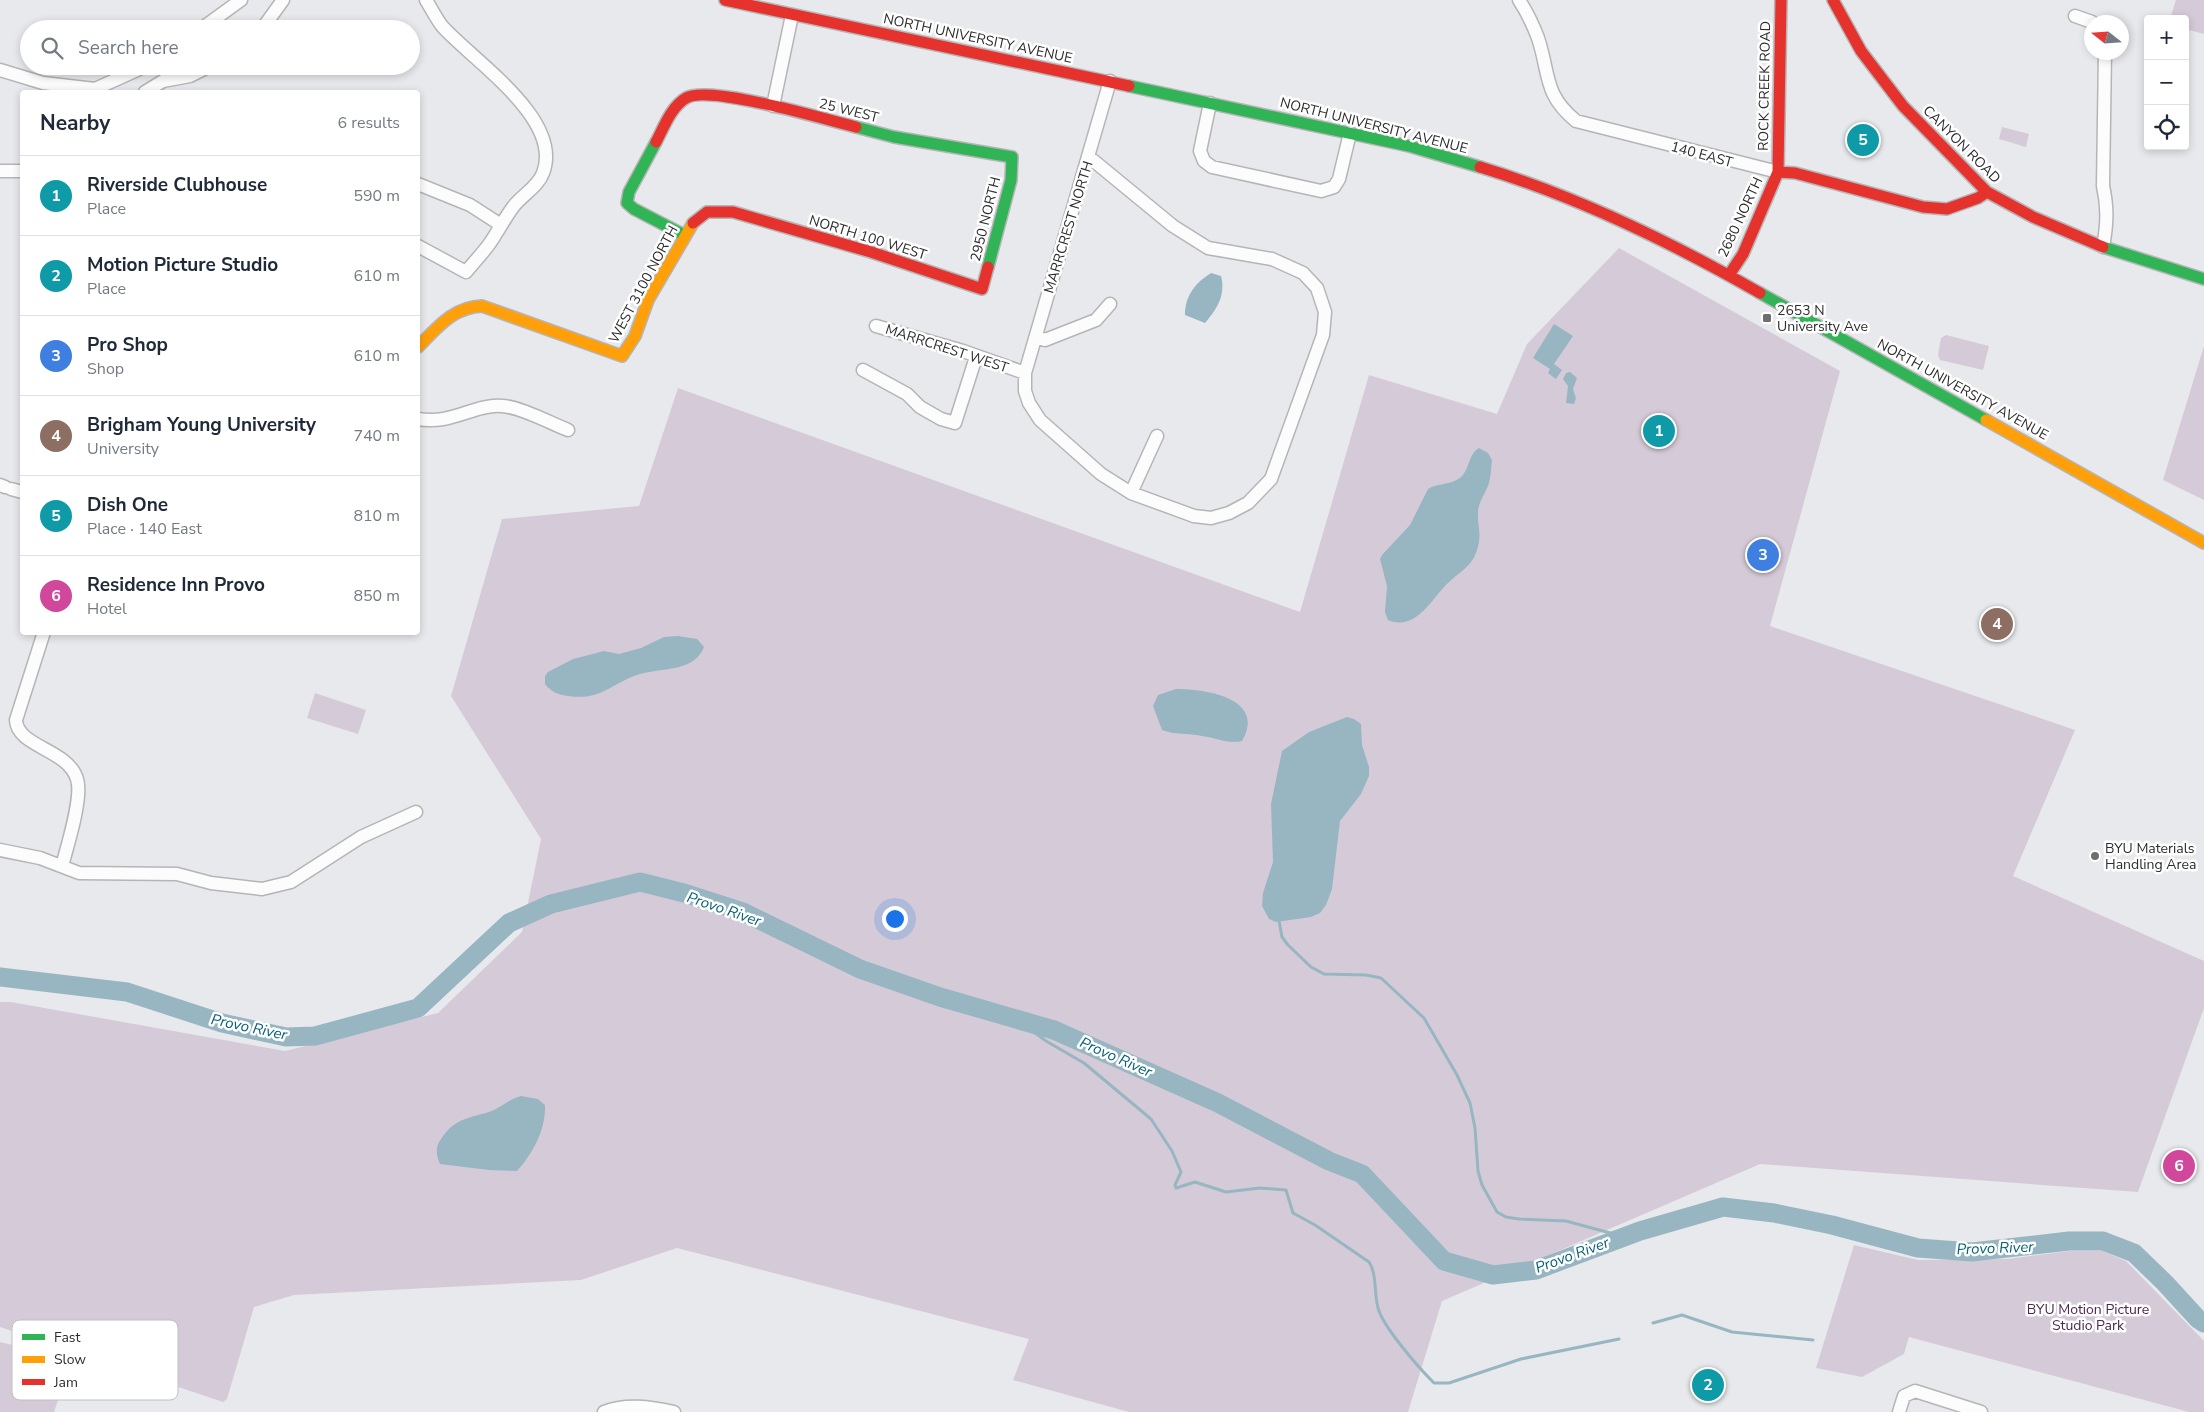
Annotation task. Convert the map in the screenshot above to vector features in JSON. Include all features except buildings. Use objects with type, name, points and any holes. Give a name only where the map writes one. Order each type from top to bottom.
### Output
[{"type":"main road","name":"NORTH UNIVERSITY AVENUE","points":[[725,0],[1350,133],[1437,154],[1562,195],[1634,226],[1729,275],[2204,542]]},
{"type":"main road","name":"ROCK CREEK ROAD","points":[[1778,172],[1781,0]]},
{"type":"main road","name":"CANYON ROAD","points":[[1833,0],[1861,50],[1903,106],[1987,192],[2033,217],[2103,247],[2204,278]]},
{"type":"main road","name":"25 WEST","points":[[684,235],[634,209],[627,203],[629,192],[674,109],[681,101],[694,94],[708,94],[773,106],[894,138],[1012,156]]},
{"type":"main road","name":"2950 NORTH","points":[[982,289],[1011,180],[1012,156]]},
{"type":"main road","name":"140 EAST","points":[[1778,172],[1795,173],[1923,207],[1947,209],[1978,198],[1987,192]]},
{"type":"main road","name":"2680 NORTH","points":[[1729,275],[1743,254],[1778,172]]},
{"type":"main road","name":"WEST 3100 NORTH","points":[[420,345],[454,311],[470,305],[494,310],[622,356],[635,336],[648,300],[684,235],[694,221],[707,212],[724,210],[744,217]]},
{"type":"main road","name":"NORTH 100 WEST","points":[[744,217],[871,252],[982,289]]},
{"type":"street","points":[[213,20],[241,0]]},
{"type":"street","points":[[269,20],[283,0]]},
{"type":"street","points":[[420,247],[466,272],[490,243],[520,199],[536,185],[543,174],[546,162],[545,148],[540,132],[520,100],[442,25],[426,0]]},
{"type":"street","name":"140 EAST","points":[[1519,0],[1528,13],[1539,40],[1550,90],[1562,110],[1576,121],[1778,172]]},
{"type":"street","points":[[773,106],[792,14]]},
{"type":"street","points":[[2075,16],[2084,19]]},
{"type":"street","points":[[2103,247],[2107,222],[2107,206],[2103,186],[2105,60]]},
{"type":"street","points":[[0,70],[43,83],[96,90],[127,75]]},
{"type":"street","points":[[148,90],[163,81],[192,75]]},
{"type":"street","name":"MARRCREST NORTH","points":[[1025,373],[1110,81]]},
{"type":"street","points":[[1210,102],[1200,151],[1204,162],[1212,166],[1321,191],[1334,187],[1339,179],[1350,133]]},
{"type":"street","name":"MARRCREST WEST","points":[[876,326],[963,351],[1025,373],[1025,391],[1029,403],[1040,420],[1101,474],[1131,493],[1194,516],[1211,518],[1229,514],[1248,502],[1271,479],[1323,335],[1325,312],[1317,288],[1303,273],[1272,259],[1208,248],[1173,226],[1089,157]]},
{"type":"street","points":[[0,171],[20,171]]},
{"type":"street","points":[[420,185],[470,205],[501,225]]},
{"type":"street","points":[[1036,337],[1045,340],[1096,320],[1110,304]]},
{"type":"street","points":[[863,370],[906,394],[920,407],[940,419],[955,423],[976,357]]},
{"type":"street","points":[[420,419],[439,421],[502,406],[514,408],[568,430]]},
{"type":"street","points":[[1131,493],[1157,436]]},
{"type":"street","points":[[43,635],[16,720],[16,726],[21,735],[60,757],[77,779],[77,798],[62,866]]},
{"type":"street","points":[[0,850],[40,858],[79,873],[177,874],[198,881],[249,888],[276,887],[300,877],[374,830],[416,812]]},
{"type":"street","points":[[1898,1412],[1904,1396],[1915,1391],[1973,1411]]},
{"type":"street","points":[[604,1412],[616,1407],[639,1406],[674,1412]]},
{"type":"green space","points":[[2176,0],[2204,0],[2204,34],[2189,30],[2189,15],[2171,15]]},
{"type":"green space","points":[[2002,127],[2029,134],[2026,147],[1999,139]]},
{"type":"green space","points":[[1619,248],[1840,371],[1770,626],[2075,730],[2013,876],[2204,961],[2204,1008],[2138,1192],[1760,1164],[1442,1301],[1408,1412],[1129,1412],[1013,1380],[1029,1339],[677,1248],[581,1280],[294,1295],[254,1307],[227,1399],[223,1402],[178,1387],[178,1320],[12,1320],[12,1331],[0,1327],[0,1002],[11,1002],[285,1051],[438,1013],[522,932],[541,839],[451,696],[502,519],[639,506],[678,388],[1300,612],[1369,375],[1497,414],[1527,344]]},
{"type":"green space","points":[[1946,335],[1989,346],[1983,370],[1940,360],[1938,355],[1941,338]]},
{"type":"green space","points":[[2204,346],[2204,500],[2163,480]]},
{"type":"green space","points":[[315,693],[366,710],[358,734],[307,718]]},
{"type":"green space","name":"BYU Motion Picture Studio Park","points":[[1854,1245],[1918,1260],[2008,1259],[2069,1251],[2103,1251],[2126,1261],[2204,1341],[2204,1412],[2189,1412],[1909,1337],[1904,1354],[1862,1377],[1816,1368]]},
{"type":"green space","points":[[0,1342],[12,1345],[12,1400],[58,1400],[54,1412],[0,1412]]},
{"type":"water","points":[[1211,273],[1221,276],[1222,289],[1217,307],[1205,323],[1185,315],[1185,308],[1192,291],[1200,281]]},
{"type":"water","points":[[1554,324],[1573,336],[1554,364],[1562,370],[1556,379],[1548,373],[1550,369],[1533,358]]},
{"type":"water","points":[[1570,372],[1577,378],[1573,389],[1576,398],[1574,404],[1566,403],[1568,386],[1563,379],[1566,373]]},
{"type":"water","points":[[1479,448],[1488,453],[1492,460],[1489,483],[1479,508],[1479,541],[1474,558],[1415,618],[1398,622],[1388,620],[1385,612],[1387,586],[1380,559],[1382,555],[1410,525],[1428,489],[1461,477],[1473,454]]},
{"type":"water","points":[[678,636],[697,639],[704,647],[693,661],[685,665],[640,674],[590,696],[561,695],[545,684],[545,676],[548,672],[573,659],[604,651],[619,654],[641,648],[664,637]]},
{"type":"water","points":[[1176,689],[1216,694],[1240,706],[1246,715],[1248,726],[1242,741],[1227,741],[1162,730],[1153,706],[1158,695]]},
{"type":"water","points":[[1347,717],[1361,724],[1362,745],[1369,767],[1369,776],[1361,794],[1340,821],[1332,889],[1326,905],[1320,913],[1311,917],[1276,922],[1269,919],[1262,906],[1263,893],[1273,862],[1271,804],[1282,751],[1309,732]]},
{"type":"water","points":[[521,1096],[538,1099],[545,1105],[545,1114],[537,1141],[517,1171],[489,1170],[440,1164],[437,1148],[441,1139],[452,1126],[464,1119],[494,1110],[510,1100]]},
{"type":"waterway","name":"Provo River","points":[[0,977],[127,992],[222,1023],[286,1037],[315,1036],[418,1008],[509,923],[551,904],[640,882],[684,893],[743,912],[860,969],[940,997],[1054,1030],[1218,1103],[1329,1161],[1362,1174],[1444,1261],[1493,1275],[1536,1270],[1640,1231],[1723,1207],[1774,1213],[1832,1225],[1918,1248],[1972,1252],[2069,1241],[2103,1241],[2134,1253],[2204,1323]]},
{"type":"waterway","points":[[1279,921],[1282,937],[1311,967],[1324,974],[1366,975],[1381,978],[1424,1018],[1457,1075],[1470,1103],[1475,1128],[1478,1171],[1482,1185],[1497,1212],[1506,1217],[1519,1219],[1566,1221],[1625,1237]]},
{"type":"waterway","points":[[1015,1018],[1046,1041],[1084,1063],[1151,1119],[1172,1151],[1181,1172],[1175,1185],[1176,1188],[1195,1182],[1226,1192],[1260,1188],[1286,1190],[1293,1213],[1315,1225],[1369,1262],[1372,1267],[1378,1308],[1381,1316],[1402,1347],[1434,1383],[1449,1383],[1521,1359],[1619,1339]]},
{"type":"waterway","points":[[1653,1323],[1682,1315],[1732,1332],[1813,1340]]},
{"type":"traffic: fast","points":[[1129,86],[1409,146],[1480,167]]},
{"type":"traffic: fast","points":[[856,127],[894,137],[1012,157],[1011,180],[988,267]]},
{"type":"traffic: fast","points":[[656,142],[629,192],[627,203],[634,209],[684,235]]},
{"type":"traffic: fast","points":[[2103,247],[2204,279]]},
{"type":"traffic: fast","points":[[1760,293],[1986,420]]},
{"type":"traffic: slow","points":[[420,345],[454,314],[472,307],[482,306],[622,356],[635,336],[648,300],[693,223]]},
{"type":"traffic: slow","points":[[1986,420],[2204,543]]},
{"type":"traffic: jam","points":[[725,0],[1129,86]]},
{"type":"traffic: jam","points":[[1729,275],[1743,254],[1778,172],[1781,0]]},
{"type":"traffic: jam","points":[[1833,0],[1861,51],[1903,106],[1987,192],[2033,217],[2103,247]]},
{"type":"traffic: jam","points":[[656,142],[676,107],[686,98],[698,95],[742,99],[856,127]]},
{"type":"traffic: jam","points":[[1480,167],[1553,192],[1624,222],[1693,256],[1760,293]]},
{"type":"traffic: jam","points":[[1778,172],[1795,173],[1923,207],[1947,209],[1978,198],[1987,192]]},
{"type":"traffic: jam","points":[[693,223],[707,212],[733,212],[871,252],[982,289],[988,267]]},
{"type":"place","name":"Dish One","points":[[1863,140]]},
{"type":"place","name":"2653 N University Ave","points":[[1767,318]]},
{"type":"place","name":"Riverside Clubhouse","points":[[1659,431]]},
{"type":"place","name":"Pro Shop","points":[[1763,555]]},
{"type":"place","name":"Brigham Young University","points":[[1997,624]]},
{"type":"place","name":"BYU Materials Handling Area","points":[[2095,856]]},
{"type":"place","name":"Residence Inn Provo","points":[[2179,1166]]},
{"type":"place","name":"Motion Picture Studio","points":[[1708,1385]]}]
